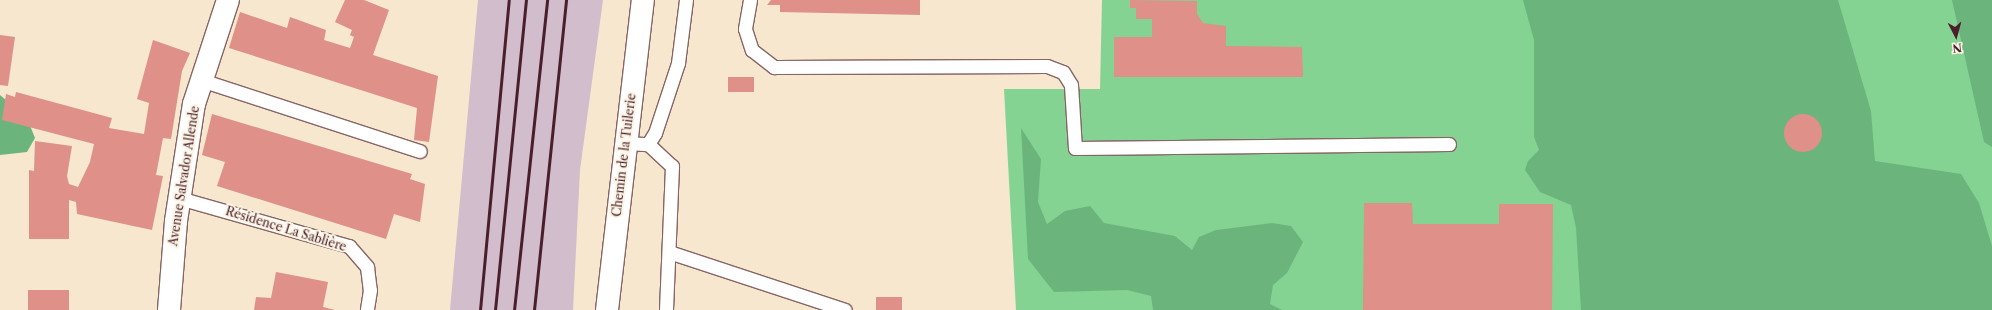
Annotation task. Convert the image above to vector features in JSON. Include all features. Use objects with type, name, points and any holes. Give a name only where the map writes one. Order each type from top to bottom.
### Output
[{"type":"street","name":"Avenue Salvador Allende","points":[[169,310],[179,198],[201,80],[228,0]]},
{"type":"street","name":"Chemin de la Tuilerie","points":[[607,310],[644,0]]},
{"type":"lane","points":[[648,144],[655,133],[678,63],[686,0]]},
{"type":"lane","points":[[750,0],[745,29],[752,50],[774,67],[1047,66],[1063,72],[1071,85],[1075,148],[1449,144]]},
{"type":"lane","points":[[201,80],[420,151]]},
{"type":"lane","points":[[626,143],[648,144],[672,166],[666,310]]},
{"type":"lane","name":"Résidence La Sablière","points":[[179,198],[349,246],[367,267],[370,290],[367,310]]},
{"type":"lane","points":[[669,252],[845,310]]},
{"type":"shaded area","points":[[478,0],[603,0],[580,170],[573,310],[450,310]]},
{"type":"green space","points":[[1102,0],[1992,0],[1992,310],[1016,310],[1004,89],[1100,89]]},
{"type":"green space","points":[[1523,0],[1838,0],[1871,111],[1875,161],[1961,174],[1979,203],[1992,246],[1992,310],[1581,310],[1576,228],[1571,205],[1540,192],[1525,170],[1528,161],[1539,150],[1534,137],[1534,40]]},
{"type":"green space","points":[[1952,0],[1992,0],[1992,147],[1984,142]]},
{"type":"green space","points":[[0,95],[27,118],[35,138],[27,152],[0,155]]},
{"type":"green space","points":[[1021,128],[1041,159],[1038,202],[1047,224],[1065,211],[1090,206],[1104,223],[1175,236],[1192,250],[1199,237],[1216,230],[1272,223],[1291,226],[1303,242],[1287,273],[1273,285],[1270,304],[1282,310],[1153,310],[1151,296],[1127,290],[1054,292],[1028,259]]},
{"type":"building","points":[[345,0],[364,0],[389,10],[373,55],[438,76],[429,142],[414,140],[417,108],[229,48],[240,12],[287,28],[290,17],[326,30],[324,40],[350,48],[354,37],[350,35],[352,30],[335,22]]},
{"type":"building","points":[[771,0],[920,0],[920,15],[780,12],[780,5],[767,5]]},
{"type":"building","points":[[1130,0],[1197,1],[1197,14],[1203,23],[1226,26],[1226,46],[1302,47],[1303,77],[1114,77],[1114,37],[1152,37],[1152,19],[1136,19],[1136,8],[1130,8]]},
{"type":"building","points":[[0,35],[15,37],[8,86],[0,85]]},
{"type":"building","points":[[153,40],[190,53],[182,71],[171,139],[163,138],[156,175],[163,176],[152,230],[77,214],[76,202],[69,200],[69,239],[29,239],[29,170],[34,171],[35,141],[72,146],[67,176],[69,184],[78,187],[90,162],[94,144],[2,120],[6,94],[15,97],[16,92],[112,118],[109,128],[144,134],[149,103],[137,99]]},
{"type":"building","points":[[728,77],[754,77],[754,92],[728,92]]},
{"type":"building","points":[[212,114],[412,174],[410,179],[425,184],[420,222],[394,214],[386,239],[217,186],[225,162],[202,155]]},
{"type":"building","points":[[1803,114],[1816,120],[1822,133],[1816,146],[1803,152],[1790,146],[1784,133],[1790,120]]},
{"type":"building","points":[[1364,203],[1412,203],[1413,224],[1499,224],[1499,204],[1553,204],[1552,310],[1363,310]]},
{"type":"building","points":[[276,272],[328,282],[323,307],[335,310],[254,310],[256,297],[271,298]]},
{"type":"building","points":[[28,290],[69,290],[69,310],[28,310]]},
{"type":"building","points":[[876,297],[902,297],[902,310],[876,310]]},
{"type":"railway","points":[[480,310],[509,0]]},
{"type":"railway","points":[[495,310],[526,0]]},
{"type":"railway","points":[[514,310],[547,0]]},
{"type":"railway","points":[[534,310],[566,0]]}]
